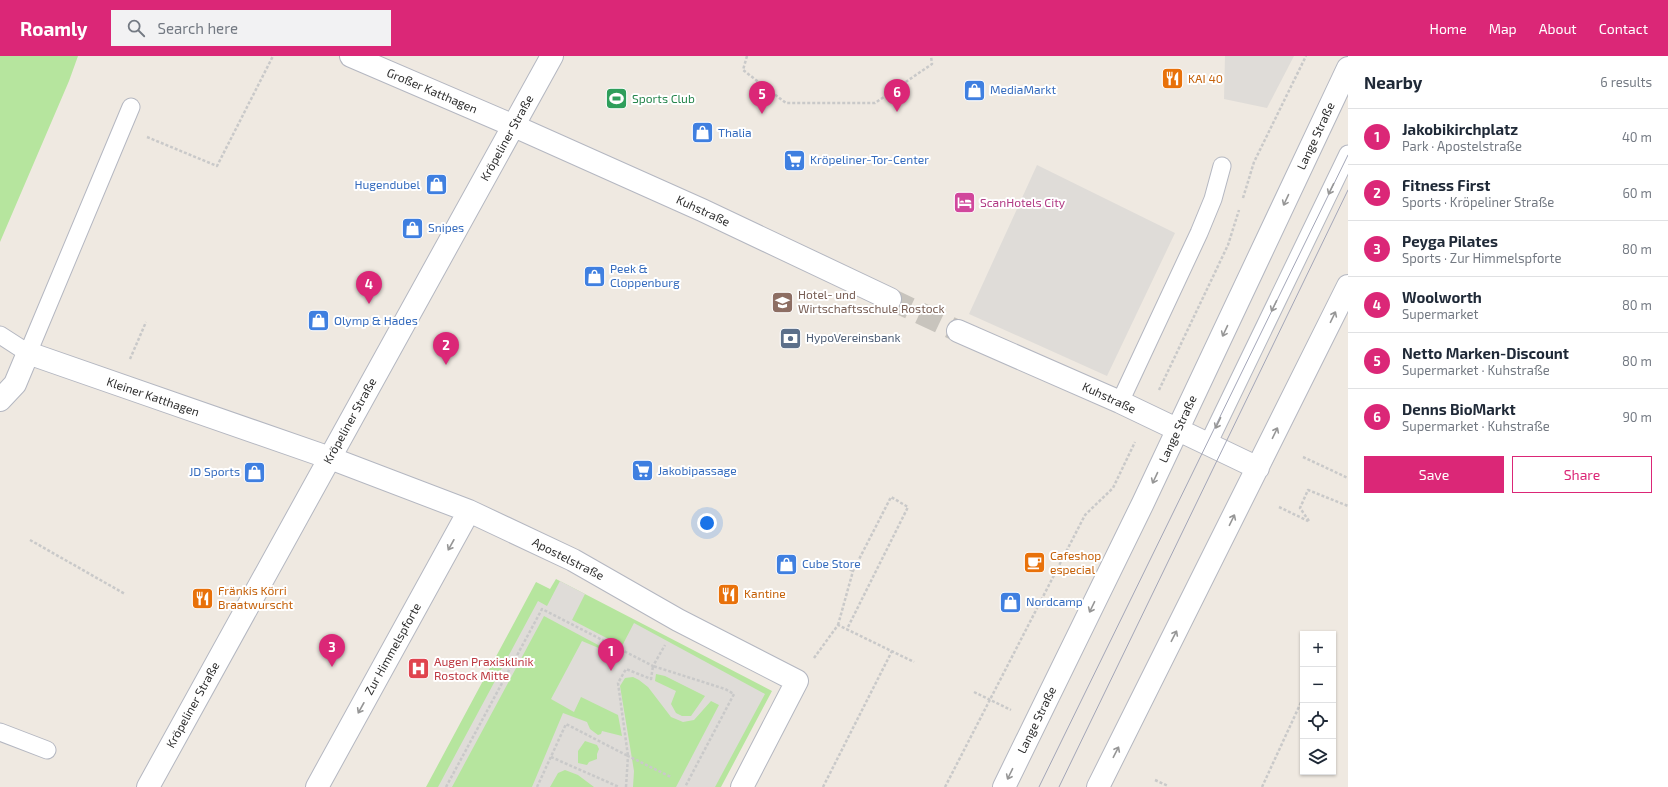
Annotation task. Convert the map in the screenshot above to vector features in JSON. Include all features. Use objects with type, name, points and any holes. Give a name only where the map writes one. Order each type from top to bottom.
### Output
[{"type":"street","name":"Großer Katthagen","points":[[351,56],[514,126]]},
{"type":"street","name":"Kröpeliner Straße","points":[[148,787],[552,56]]},
{"type":"street","name":"Lange Straße","points":[[1004,787],[1178,430],[1348,68]]},
{"type":"street","name":"Kuhstraße","points":[[514,126],[702,210],[890,300]]},
{"type":"street","points":[[1098,787],[1348,286]]},
{"type":"street","name":"Kuhstraße","points":[[958,331],[1120,402],[1258,468]]},
{"type":"street","name":"Kleiner Katthagen","points":[[28,353],[330,458]]},
{"type":"street","points":[[0,400],[15,384],[28,353]]},
{"type":"street","name":"Apostelstraße","points":[[330,458],[470,511],[573,560],[678,620],[797,681]]},
{"type":"street","name":"Zur Himmelspforte","points":[[317,787],[470,511]]},
{"type":"street","points":[[742,787],[797,681]]},
{"type":"lane","points":[[0,335],[28,353],[131,107]]},
{"type":"lane","points":[[1208,444],[1348,154]]},
{"type":"lane","points":[[1120,402],[1213,199],[1222,166]]},
{"type":"lane","points":[[0,732],[47,750]]},
{"type":"path","points":[[146,136],[217,166],[272,56]]},
{"type":"path","points":[[746,56],[743,70],[786,103],[875,103],[932,64],[931,56]]},
{"type":"path","points":[[1242,200],[1254,162],[1306,56]]},
{"type":"path","points":[[946,787],[1085,515],[1112,488],[1228,245],[1240,207]]},
{"type":"path","points":[[118,385],[146,322]]},
{"type":"path","points":[[1304,458],[1348,478]]},
{"type":"path","points":[[1279,507],[1309,521],[1300,508],[1308,490],[1348,506]]},
{"type":"path","points":[[797,681],[838,625],[853,571],[891,497],[908,507],[847,629]]},
{"type":"path","points":[[30,540],[125,594]]},
{"type":"path","points":[[832,560],[853,571]]},
{"type":"path","points":[[446,787],[542,608],[653,666],[725,689],[734,694],[685,787]]},
{"type":"path","points":[[626,787],[628,756],[618,683],[626,669],[651,679],[653,666],[678,620]]},
{"type":"path","points":[[838,625],[914,662]]},
{"type":"path","points":[[823,787],[892,651]]},
{"type":"path","points":[[974,692],[1036,722]]},
{"type":"path","points":[[1262,787],[1301,703]]},
{"type":"path","points":[[538,787],[566,724],[671,777]]},
{"type":"path","points":[[551,757],[619,787]]},
{"type":"path","points":[[1155,780],[1168,786]]},
{"type":"green space","points":[[0,56],[78,56],[69,81],[0,242]]},
{"type":"green space","points":[[556,579],[772,691],[721,787],[426,787],[536,582],[550,589]]},
{"type":"shaded area","points":[[1225,56],[1294,56],[1267,108],[1224,99]]},
{"type":"shaded area","points":[[1037,165],[1175,233],[1107,376],[969,314]]},
{"type":"shaded area","points":[[560,581],[585,594],[572,620],[622,646],[634,623],[765,694],[715,787],[676,787],[719,705],[711,701],[694,720],[683,722],[671,717],[648,687],[633,677],[625,678],[620,686],[634,771],[633,787],[594,787],[578,775],[565,770],[558,773],[550,787],[532,787],[563,713],[587,722],[590,729],[598,735],[601,734],[602,731],[622,736],[618,715],[581,697],[574,712],[551,699],[582,641],[601,649],[600,646],[544,616],[452,787],[438,787],[538,601],[547,606]],"holes":[[[656,674],[665,676],[705,696],[691,716],[682,716],[676,713],[671,704],[676,691],[655,681]],[[585,741],[597,745],[599,749],[597,759],[589,762],[587,765],[578,763],[578,751]]]},
{"type":"tunnel","points":[[890,299],[958,331]]},
{"type":"tram line","points":[[1039,787],[1348,155]]},
{"type":"tram line","points":[[1059,787],[1348,190]]},
{"type":"place","name":"KAI 40","points":[[1172,79]]},
{"type":"place","name":"MediaMarkt","points":[[974,90]]},
{"type":"place","name":"Sports Club","points":[[616,99]]},
{"type":"place","name":"Denns BioMarkt","points":[[897,112]]},
{"type":"place","name":"Netto Marken-Discount","points":[[762,114]]},
{"type":"place","name":"Thalia","points":[[702,133]]},
{"type":"place","name":"Kröpeliner-Tor-Center","points":[[794,160]]},
{"type":"place","name":"Hugendubel","points":[[436,185]]},
{"type":"place","name":"ScanHotels City","points":[[964,203]]},
{"type":"place","name":"Snipes","points":[[413,228]]},
{"type":"place","name":"Peek & Cloppenburg","points":[[595,276]]},
{"type":"place","name":"Hotel- und Wirtschaftsschule Rostock","points":[[782,302]]},
{"type":"place","name":"Woolworth","points":[[369,304]]},
{"type":"place","name":"Olymp & Hades","points":[[319,321]]},
{"type":"place","name":"HypoVereinsbank","points":[[791,338]]},
{"type":"place","name":"Fitness First","points":[[446,365]]},
{"type":"place","name":"Jakobipassage","points":[[642,471]]},
{"type":"place","name":"JD Sports","points":[[255,472]]},
{"type":"place","name":"Cafeshop especial","points":[[1034,563]]},
{"type":"place","name":"Cube Store","points":[[786,564]]},
{"type":"place","name":"Kantine","points":[[728,594]]},
{"type":"place","name":"Fränkis Körri Braatwurscht","points":[[203,598]]},
{"type":"place","name":"Nordcamp","points":[[1010,602]]},
{"type":"place","name":"Peyga Pilates","points":[[332,667]]},
{"type":"place","name":"Augen Praxisklinik Rostock Mitte","points":[[419,669]]},
{"type":"place","name":"Jakobikirchplatz","points":[[611,671]]}]
